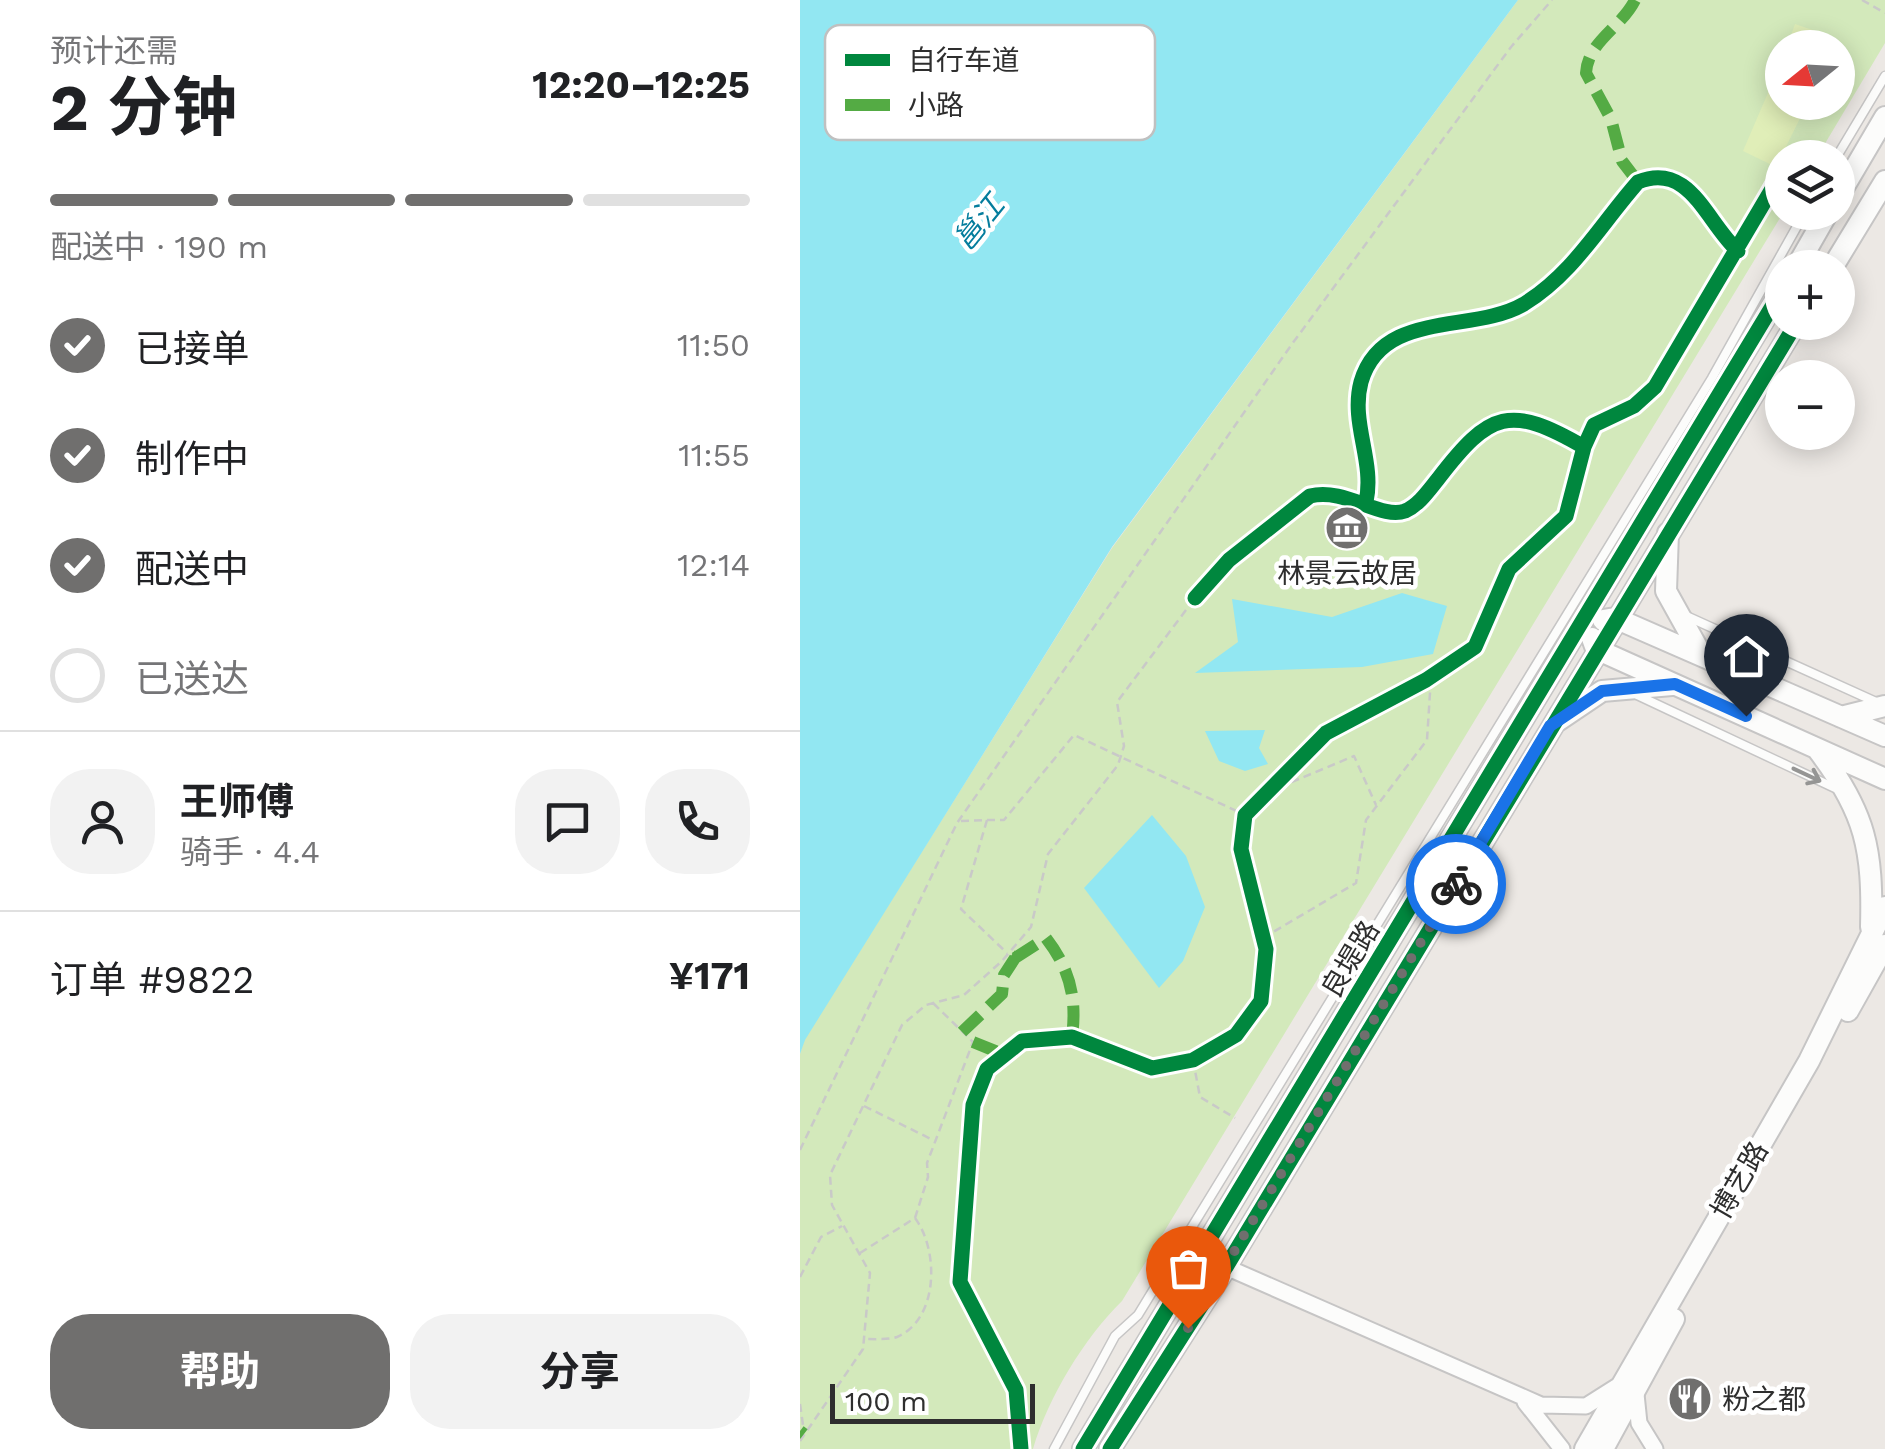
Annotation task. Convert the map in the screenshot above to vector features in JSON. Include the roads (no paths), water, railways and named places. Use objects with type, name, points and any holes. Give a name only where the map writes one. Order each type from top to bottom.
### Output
[{"type":"main road","points":[[1855,168],[1885,117]]},
{"type":"main road","points":[[1843,250],[1885,182]]},
{"type":"main road","name":"良堤路","points":[[1083,1449],[1586,622],[1765,319]]},
{"type":"main road","name":"良堤路","points":[[1110,1449],[1226,1267],[1596,649],[1787,340]]},
{"type":"main road","points":[[1668,531],[1666,591],[1673,610],[1702,656]]},
{"type":"main road","points":[[1885,736],[1615,618],[1586,622],[1596,649],[1885,779]]},
{"type":"main road","points":[[1550,726],[1602,691],[1675,684]]},
{"type":"main road","points":[[1842,717],[1885,706]]},
{"type":"main road","points":[[1817,748],[1849,794],[1864,824],[1878,940]]},
{"type":"main road","name":"博艺路","points":[[1585,1449],[1632,1380],[1878,940],[1885,907]]},
{"type":"main road","name":"博艺路","points":[[1603,1449],[1632,1380]]},
{"type":"street","points":[[1226,1267],[1522,1399],[1552,1408],[1586,1406],[1632,1380],[1637,1415],[1656,1449]]},
{"type":"street","points":[[1522,1399],[1562,1449]]},
{"type":"lane","points":[[1847,140],[1885,76]]},
{"type":"lane","points":[[1054,1449],[1115,1336],[1138,1314],[1712,378],[1795,230]]},
{"type":"lane","points":[[1673,610],[1885,706]]},
{"type":"lane","points":[[1624,689],[1849,794]]},
{"type":"water","name":"邕江","points":[[800,0],[1518,0],[1112,547],[805,1040],[800,1054]]},
{"type":"water","points":[[1402,593],[1447,606],[1433,654],[1362,667],[1195,673],[1238,642],[1232,599],[1332,617]]},
{"type":"water","points":[[1265,730],[1259,748],[1268,764],[1245,771],[1219,761],[1205,731]]},
{"type":"water","points":[[1152,815],[1186,856],[1205,907],[1183,961],[1159,988],[1084,888]]},
{"type":"place","name":"林景云故居","points":[[1347,528]]},
{"type":"place","name":"粉之都","points":[[1690,1399]]}]
